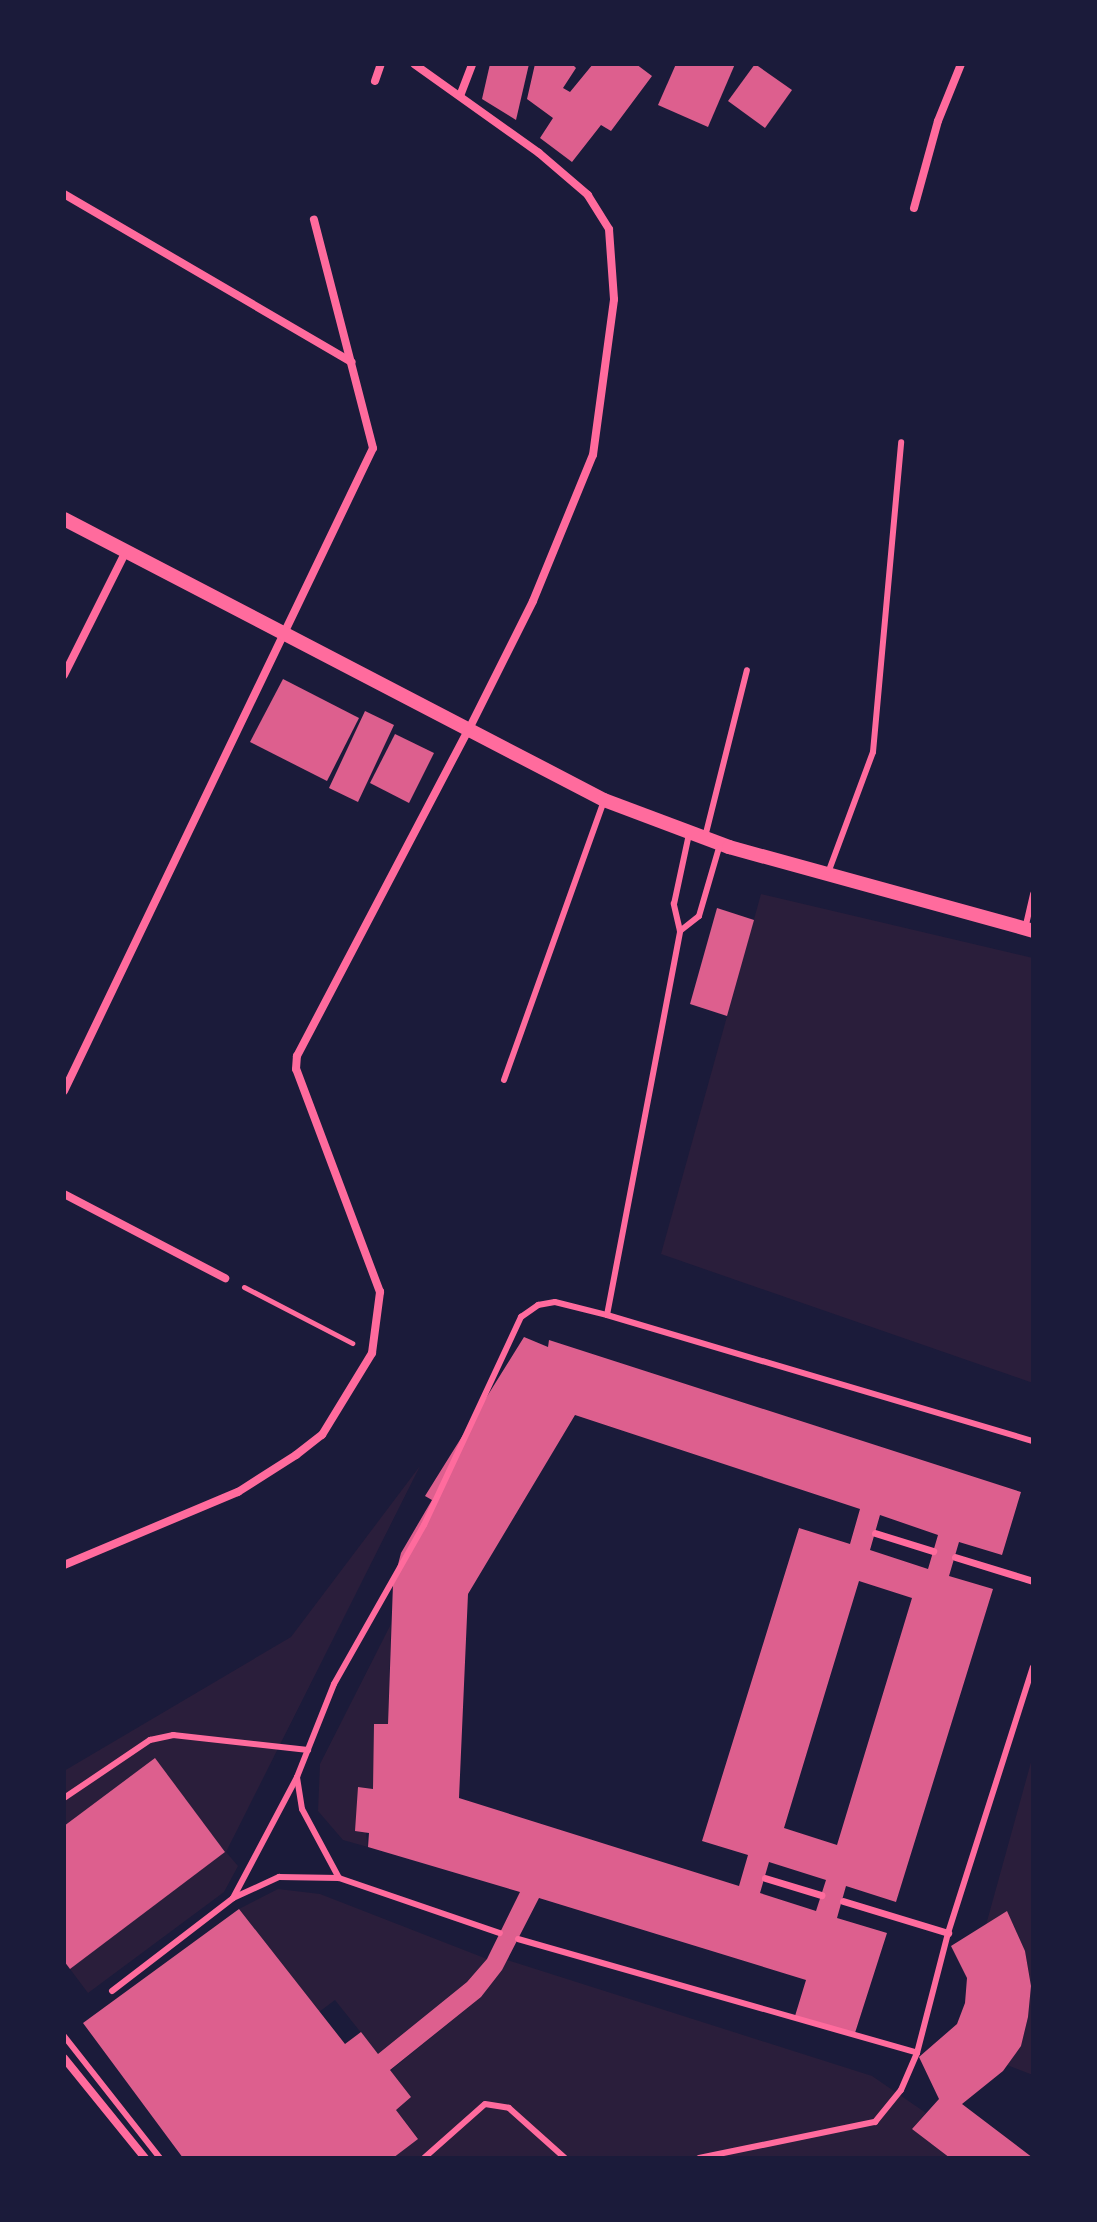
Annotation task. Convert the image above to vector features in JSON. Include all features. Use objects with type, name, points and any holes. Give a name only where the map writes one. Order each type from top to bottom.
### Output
[{"type":"street","points":[[375,81],[381,64]]},
{"type":"street","points":[[64,1565],[238,1492],[296,1455],[322,1435],[372,1353],[380,1292],[296,1069],[297,1056],[533,601],[593,455],[607,373],[615,262],[609,229],[588,195],[414,64]]},
{"type":"street","points":[[460,96],[472,64]]},
{"type":"street","points":[[914,208],[938,121],[961,64]]},
{"type":"street","points":[[64,194],[352,362]]},
{"type":"street","points":[[64,1091],[373,448],[314,220]]},
{"type":"street","points":[[64,519],[604,800],[720,844],[1029,930]]},
{"type":"street","points":[[64,675],[125,553]]},
{"type":"street","points":[[64,1194],[225,1278]]},
{"type":"street","points":[[875,1533],[933,1551]]},
{"type":"street","points":[[955,1557],[1033,1581]]},
{"type":"street","points":[[765,1878],[821,1895]]},
{"type":"street","points":[[843,1901],[948,1933]]},
{"type":"street","points":[[64,2058],[145,2158]]},
{"type":"lane","points":[[827,875],[873,752],[901,442]]},
{"type":"lane","points":[[705,839],[747,670]]},
{"type":"lane","points":[[504,1080],[604,800]]},
{"type":"lane","points":[[607,1315],[617,1285],[680,931],[674,904],[689,834]]},
{"type":"lane","points":[[680,931],[699,916],[720,844]]},
{"type":"lane","points":[[1029,930],[1033,894]]},
{"type":"lane","points":[[233,1898],[297,1777],[334,1684],[424,1525],[521,1317],[538,1305],[555,1302],[607,1315],[1033,1441]]},
{"type":"lane","points":[[699,2158],[875,2122],[901,2090],[917,2053],[948,1933],[1033,1667]]},
{"type":"lane","points":[[64,1798],[150,1740],[173,1735],[308,1750]]},
{"type":"lane","points":[[297,1777],[302,1809],[339,1878]]},
{"type":"lane","points":[[112,1991],[233,1898],[279,1877],[339,1878],[500,1933]]},
{"type":"lane","points":[[518,1939],[917,2053]]},
{"type":"lane","points":[[64,2036],[160,2158]]},
{"type":"lane","points":[[424,2158],[485,2104],[509,2108],[565,2158]]},
{"type":"path","points":[[225,1278],[372,1353]]},
{"type":"shaded area","points":[[761,894],[1033,958],[1033,1383],[661,1254]]},
{"type":"shaded area","points":[[420,1466],[226,1852],[238,1866],[224,1892],[88,1993],[70,1969],[225,1852],[155,1758],[64,1826],[64,1771],[291,1637]]},
{"type":"shaded area","points":[[391,1624],[388,1724],[375,1724],[373,1789],[359,1787],[368,1847],[343,1840],[318,1811],[320,1764]]},
{"type":"shaded area","points":[[1033,1755],[1033,2075],[1007,2065],[1021,2046],[1028,2017],[1031,1986],[1025,1951],[1007,1912],[986,1925]]},
{"type":"shaded area","points":[[278,1889],[320,1894],[487,1959],[467,1982],[378,2054],[335,2000],[319,2012],[239,1909]]},
{"type":"shaded area","points":[[507,1960],[872,2076],[926,2113],[912,2129],[950,2158],[393,2158],[418,2138],[396,2110],[411,2097],[390,2071],[481,1997]]},
{"type":"building","points":[[490,64],[529,64],[516,120],[482,99]]},
{"type":"building","points":[[535,64],[572,64],[576,68],[563,88],[570,92],[593,64],[636,64],[652,76],[611,131],[601,125],[572,162],[540,138],[553,118],[527,99]]},
{"type":"building","points":[[676,64],[735,64],[708,127],[658,105]]},
{"type":"building","points":[[755,64],[792,90],[765,128],[728,101]]},
{"type":"building","points":[[283,679],[359,718],[327,781],[250,742]]},
{"type":"building","points":[[365,711],[394,725],[358,802],[329,788]]},
{"type":"building","points":[[395,734],[434,753],[409,803],[370,783]]},
{"type":"building","points":[[717,908],[754,920],[727,1016],[690,1004]]},
{"type":"building","points":[[524,1337],[548,1347],[549,1340],[1021,1492],[1002,1555],[959,1542],[949,1576],[993,1589],[896,1902],[846,1886],[837,1918],[887,1933],[854,2036],[795,2016],[806,1980],[539,1898],[502,1970],[481,1997],[390,2070],[411,2097],[396,2110],[418,2139],[393,2158],[183,2158],[83,2023],[239,1909],[345,2044],[361,2032],[378,2054],[467,1982],[487,1959],[520,1892],[368,1847],[369,1833],[355,1831],[358,1787],[373,1789],[374,1724],[388,1724],[393,1584],[401,1553],[432,1500],[425,1496]],"holes":[[[575,1415],[860,1509],[850,1544],[799,1528],[702,1841],[748,1855],[739,1886],[459,1798],[468,1594]],[[880,1515],[938,1535],[928,1569],[870,1550]],[[859,1581],[912,1598],[837,1845],[784,1828]],[[769,1862],[826,1880],[816,1911],[760,1893]]]},
{"type":"building","points":[[155,1758],[225,1852],[70,1969],[64,1961],[64,1826]]},
{"type":"building","points":[[1007,1911],[1025,1951],[1031,1986],[1028,2017],[1021,2046],[1003,2071],[962,2104],[1033,2158],[950,2158],[912,2129],[939,2099],[919,2057],[957,2024],[965,2003],[967,1978],[951,1946]]}]
